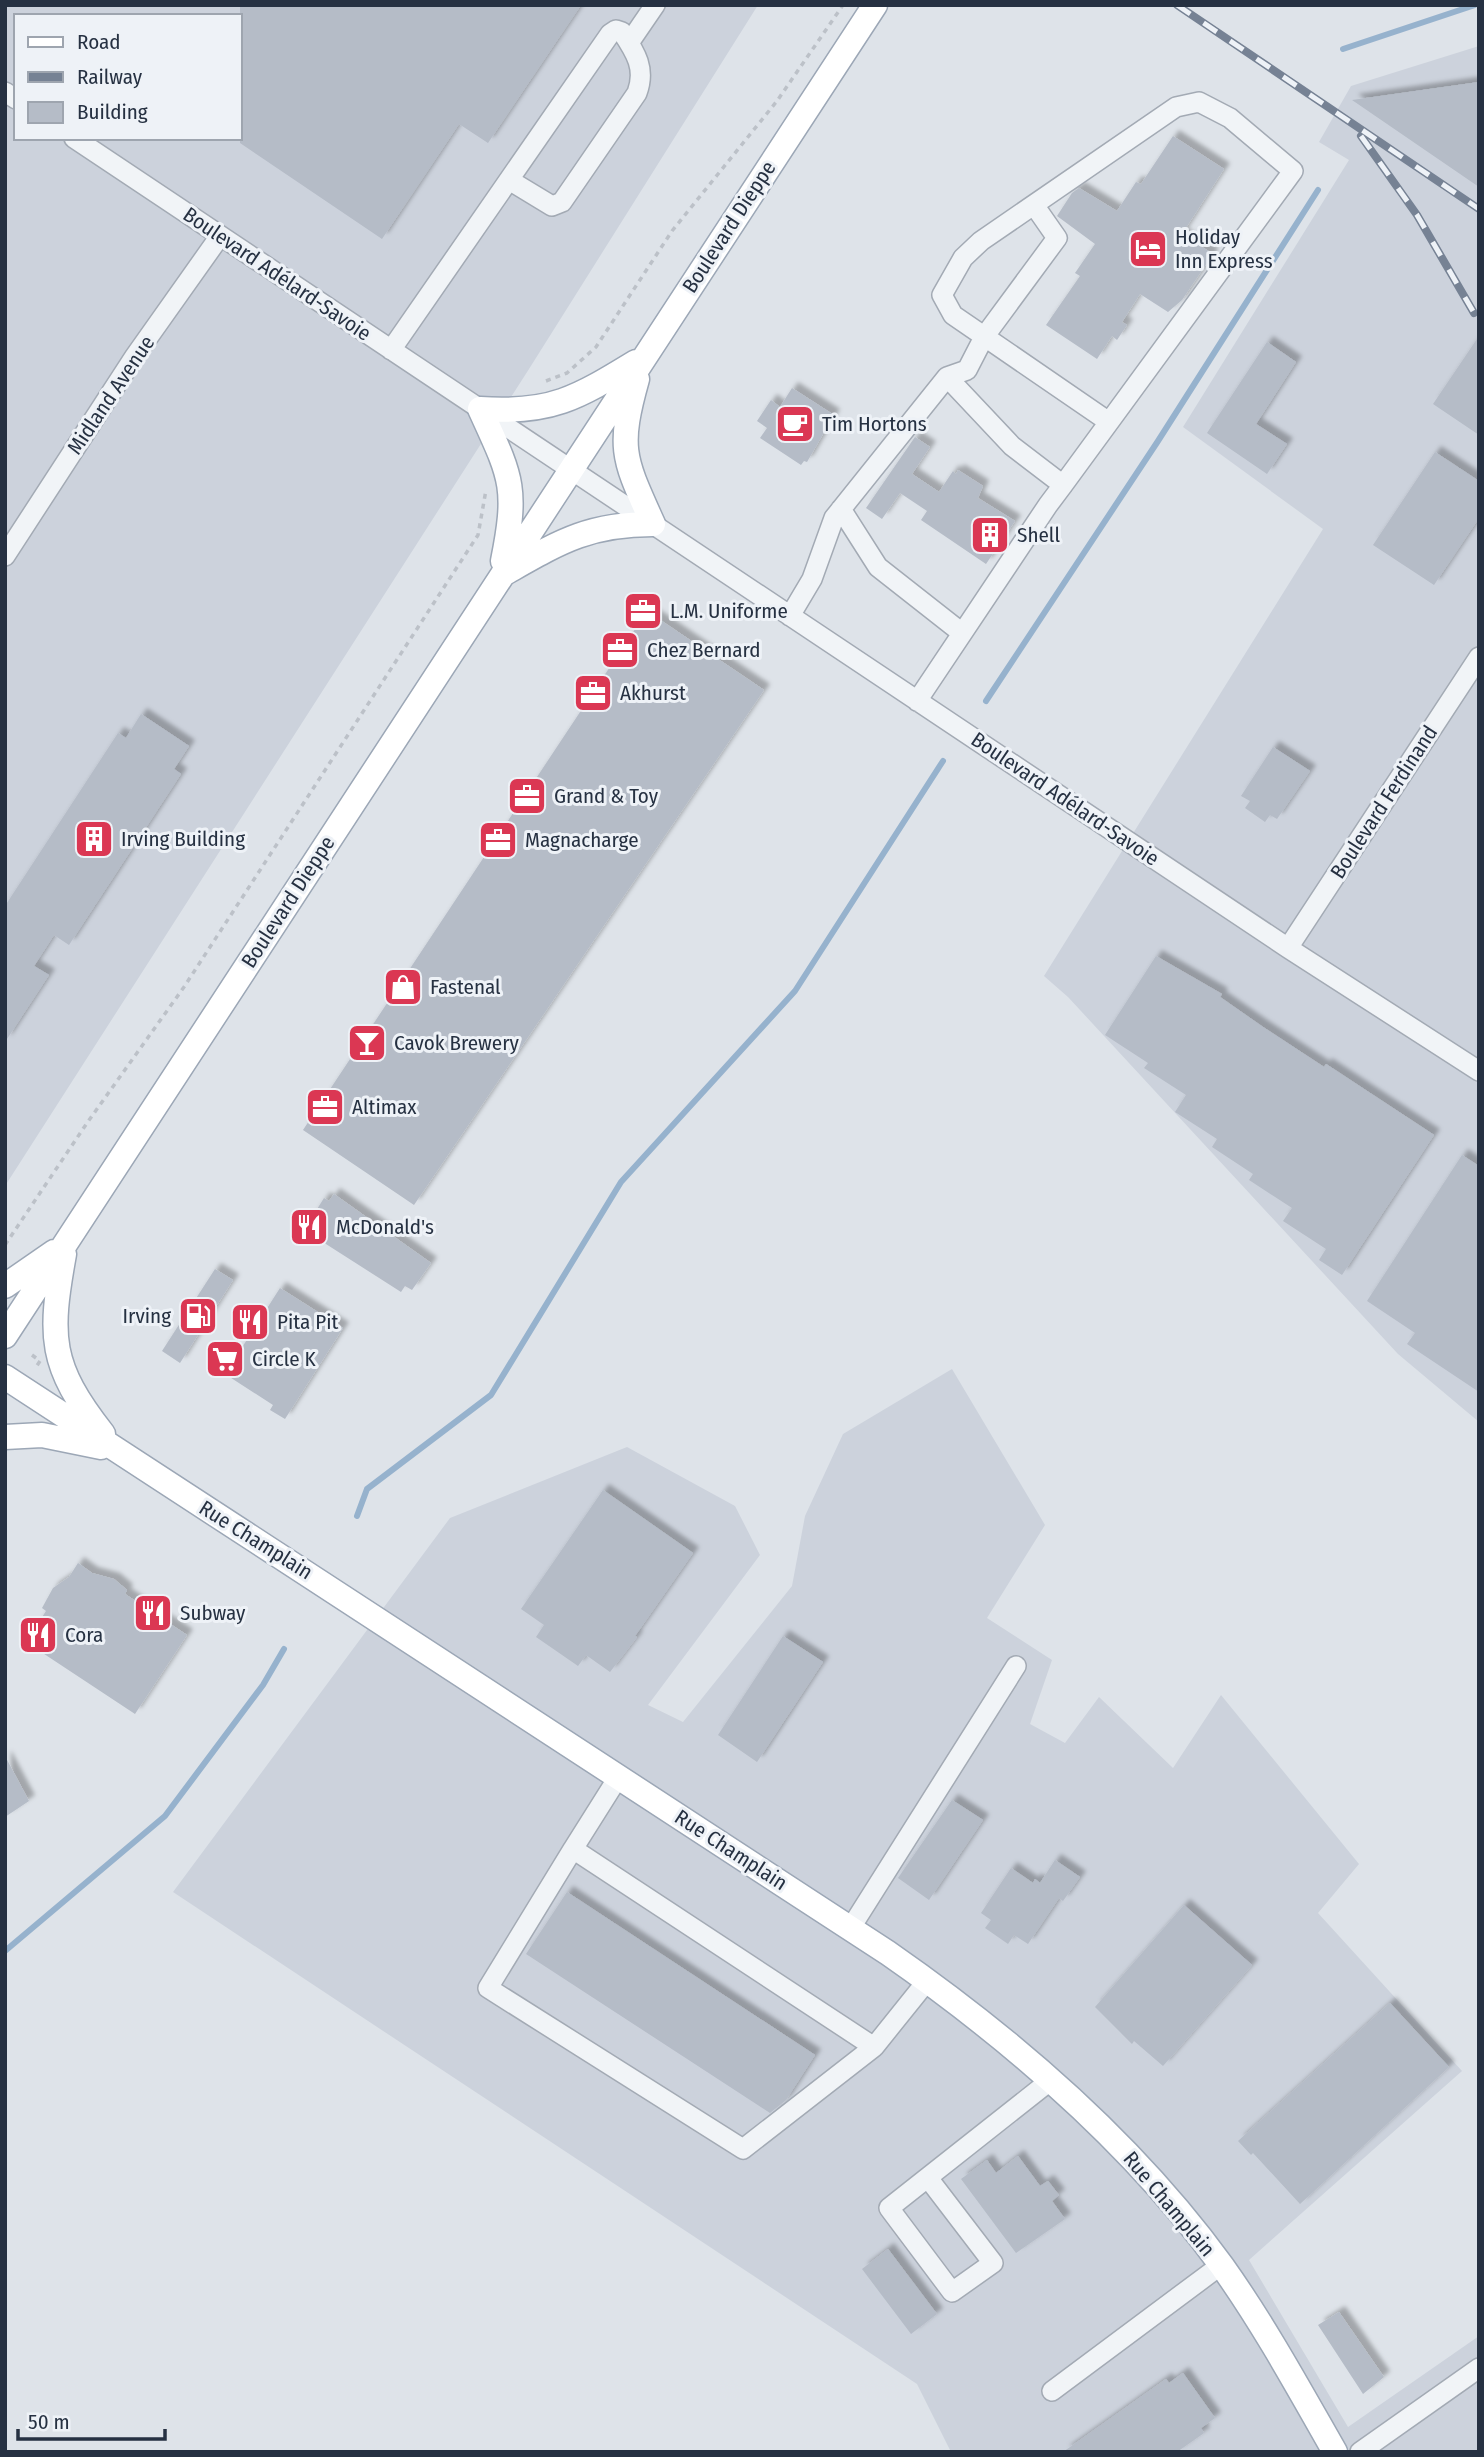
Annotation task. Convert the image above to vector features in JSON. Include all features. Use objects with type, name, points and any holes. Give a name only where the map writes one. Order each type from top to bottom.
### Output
[{"type":"main road","name":"Boulevard Dieppe","points":[[5,1335],[875,5]]},
{"type":"main road","points":[[501,575],[513,496],[508,473],[480,409],[510,411],[548,407],[588,391],[643,358]]},
{"type":"main road","points":[[501,575],[580,533],[607,526],[653,524],[631,474],[625,448],[625,421],[643,358]]},
{"type":"main road","points":[[5,1286],[66,1243]]},
{"type":"main road","points":[[66,1243],[54,1308],[57,1357],[75,1395],[116,1451]]},
{"type":"main road","name":"Rue Champlain","points":[[5,1377],[850,1928],[927,1981],[1051,2080],[1130,2156],[1222,2265],[1279,2355],[1335,2452]]},
{"type":"main road","points":[[5,1437],[42,1435],[116,1451]]},
{"type":"street","points":[[629,43],[655,5]]},
{"type":"street","points":[[391,350],[610,34],[616,30],[622,32],[642,71],[636,93],[562,202],[552,206],[509,180]]},
{"type":"street","points":[[917,701],[1063,485],[1293,171],[1230,118],[1199,103],[1177,107],[1034,205],[963,258],[942,295],[953,315],[1109,422]]},
{"type":"street","name":"Boulevard Adélard-Savoie","points":[[77,140],[1288,948],[1479,1072]]},
{"type":"street","points":[[790,616],[812,579],[821,548],[841,509],[947,377],[967,370],[984,337],[1057,238],[1034,205]]},
{"type":"street","name":"Midland Avenue","points":[[5,556],[135,356],[220,236]]},
{"type":"street","points":[[947,377],[1012,446],[1063,485]]},
{"type":"street","points":[[841,509],[878,568],[962,633]]},
{"type":"street","name":"Boulevard Ferdinand","points":[[1288,948],[1479,656]]},
{"type":"street","points":[[850,1928],[1016,1666]]},
{"type":"street","points":[[619,1776],[488,1987],[743,2149],[874,2047],[927,1981]]},
{"type":"street","points":[[573,1849],[874,2047]]},
{"type":"street","points":[[928,2178],[993,2263],[952,2292],[889,2208],[1051,2080]]},
{"type":"street","points":[[1052,2391],[1222,2265]]},
{"type":"street","points":[[1360,2452],[1479,2368]]},
{"type":"path","points":[[544,388],[542,382],[567,373],[596,347],[672,231],[777,101],[843,5]]},
{"type":"path","points":[[5,1245],[87,1123],[184,987],[478,535],[486,488]]},
{"type":"shaded area","points":[[5,5],[758,5],[529,369],[5,1186]]},
{"type":"shaded area","points":[[1479,46],[1479,1422],[1398,1354],[1068,997],[1044,976],[1323,529],[1183,427],[1349,160],[1319,142],[1351,86]]},
{"type":"shaded area","points":[[952,1369],[1045,1525],[987,1618],[1052,1660],[1030,1724],[1065,1743],[1099,1697],[1173,1768],[1221,1695],[1359,1864],[1318,1913],[1462,2071],[1249,2260],[1348,2427],[1479,2336],[1479,2452],[951,2452],[917,2384],[173,1892],[450,1518],[627,1447],[735,1506],[760,1555],[648,1705],[683,1722],[792,1586],[805,1516],[843,1434]]},
{"type":"building","points":[[240,5],[581,5],[488,143],[459,124],[382,239],[240,143]]},
{"type":"building","points":[[1479,82],[1479,187],[1352,100]]},
{"type":"building","name":"Holiday Inn Express","points":[[1173,136],[1224,169],[1182,234],[1213,254],[1182,300],[1168,312],[1140,294],[1122,322],[1127,325],[1117,340],[1112,336],[1097,359],[1046,325],[1080,276],[1075,273],[1095,244],[1057,216],[1072,193],[1079,188],[1117,211],[1136,182],[1141,184]]},
{"type":"building","points":[[1479,336],[1479,435],[1433,404]]},
{"type":"building","points":[[1267,342],[1296,362],[1256,424],[1287,444],[1267,474],[1207,433]]},
{"type":"building","name":"Tim Hortons","points":[[792,388],[834,415],[807,462],[804,461],[801,465],[760,438],[767,428],[757,421],[771,400],[780,407]]},
{"type":"building","name":"Shell","points":[[915,437],[930,447],[912,474],[939,492],[953,471],[956,474],[958,470],[983,486],[978,498],[1015,521],[986,564],[921,520],[927,511],[900,493],[882,519],[866,508]]},
{"type":"building","points":[[1435,452],[1479,481],[1479,518],[1434,585],[1373,545]]},
{"type":"building","points":[[647,611],[764,690],[414,1205],[303,1130]]},
{"type":"building","name":"Irving Building","points":[[141,714],[189,746],[174,769],[181,774],[69,945],[54,935],[34,966],[49,975],[5,1042],[5,906],[118,733],[126,738]]},
{"type":"building","points":[[1273,747],[1310,771],[1277,819],[1270,815],[1265,822],[1245,808],[1250,801],[1241,796]]},
{"type":"building","points":[[1156,956],[1222,994],[1220,997],[1263,1027],[1324,1067],[1326,1064],[1434,1135],[1342,1275],[1319,1260],[1326,1249],[1283,1221],[1292,1208],[1249,1180],[1253,1174],[1212,1147],[1217,1139],[1175,1112],[1186,1095],[1144,1068],[1148,1063],[1105,1035]]},
{"type":"building","points":[[1462,1155],[1479,1166],[1479,1392],[1407,1344],[1415,1333],[1367,1301]]},
{"type":"building","points":[[334,1194],[431,1263],[412,1290],[405,1286],[401,1292],[304,1230],[324,1198],[329,1201]]},
{"type":"building","name":"Irving","points":[[215,1269],[233,1280],[180,1363],[162,1351]]},
{"type":"building","points":[[280,1288],[343,1328],[285,1419],[270,1410],[273,1405],[225,1374]]},
{"type":"building","points":[[603,1490],[693,1553],[635,1636],[637,1637],[610,1672],[586,1655],[578,1666],[536,1637],[544,1625],[521,1609]]},
{"type":"building","points":[[78,1563],[92,1573],[114,1579],[127,1590],[125,1594],[187,1635],[135,1714],[26,1642],[46,1611],[42,1608],[53,1588],[69,1577]]},
{"type":"building","points":[[783,1636],[823,1662],[757,1762],[718,1735]]},
{"type":"building","points":[[5,1756],[29,1801],[5,1817]]},
{"type":"building","points":[[952,1800],[983,1820],[929,1900],[898,1878]]},
{"type":"building","points":[[1055,1860],[1080,1877],[1063,1901],[1059,1898],[1028,1944],[1014,1935],[1008,1944],[985,1928],[991,1920],[981,1913],[1011,1868],[1033,1883],[1035,1879],[1040,1883]]},
{"type":"building","points":[[567,1892],[815,2055],[786,2100],[770,2113],[526,1954]]},
{"type":"building","points":[[1184,1905],[1252,1965],[1163,2066],[1134,2041],[1132,2044],[1095,2007]]},
{"type":"building","points":[[1390,2003],[1449,2067],[1300,2204],[1253,2153],[1251,2155],[1238,2141]]},
{"type":"building","points":[[1018,2156],[1040,2186],[1048,2181],[1059,2195],[1052,2201],[1065,2219],[1016,2253],[961,2179],[987,2160],[996,2173]]},
{"type":"building","points":[[888,2249],[937,2314],[911,2334],[862,2269]]},
{"type":"building","points":[[1339,2312],[1384,2377],[1363,2394],[1318,2325]]},
{"type":"building","points":[[1183,2373],[1215,2418],[1201,2428],[1204,2433],[1177,2452],[1063,2452],[1166,2379],[1169,2383]]},
{"type":"waterway","points":[[1343,49],[1475,5]]},
{"type":"waterway","points":[[986,701],[1158,441],[1318,190]]},
{"type":"waterway","points":[[357,1516],[367,1489],[491,1395],[621,1182],[795,991],[943,761]]},
{"type":"waterway","points":[[5,1951],[165,1816],[263,1685],[284,1649]]},
{"type":"railway","points":[[1177,5],[1479,209]]},
{"type":"railway","points":[[1361,136],[1417,215],[1474,313]]},
{"type":"place","name":"Holiday Inn Express","points":[[1148,249]]},
{"type":"place","name":"Tim Hortons","points":[[795,424]]},
{"type":"place","name":"Shell","points":[[990,535]]},
{"type":"place","name":"L.M. Uniforme","points":[[643,611]]},
{"type":"place","name":"Chez Bernard","points":[[620,650]]},
{"type":"place","name":"Akhurst","points":[[593,693]]},
{"type":"place","name":"Grand & Toy","points":[[527,796]]},
{"type":"place","name":"Irving Building","points":[[94,839]]},
{"type":"place","name":"Magnacharge","points":[[498,840]]},
{"type":"place","name":"Fastenal","points":[[403,987]]},
{"type":"place","name":"Cavok Brewery","points":[[367,1043]]},
{"type":"place","name":"Altimax","points":[[325,1107]]},
{"type":"place","name":"McDonald's","points":[[309,1227]]},
{"type":"place","name":"Irving","points":[[198,1316]]},
{"type":"place","name":"Pita Pit","points":[[250,1322]]},
{"type":"place","name":"Circle K","points":[[225,1359]]},
{"type":"place","name":"Subway","points":[[153,1613]]},
{"type":"place","name":"Cora","points":[[38,1635]]}]
